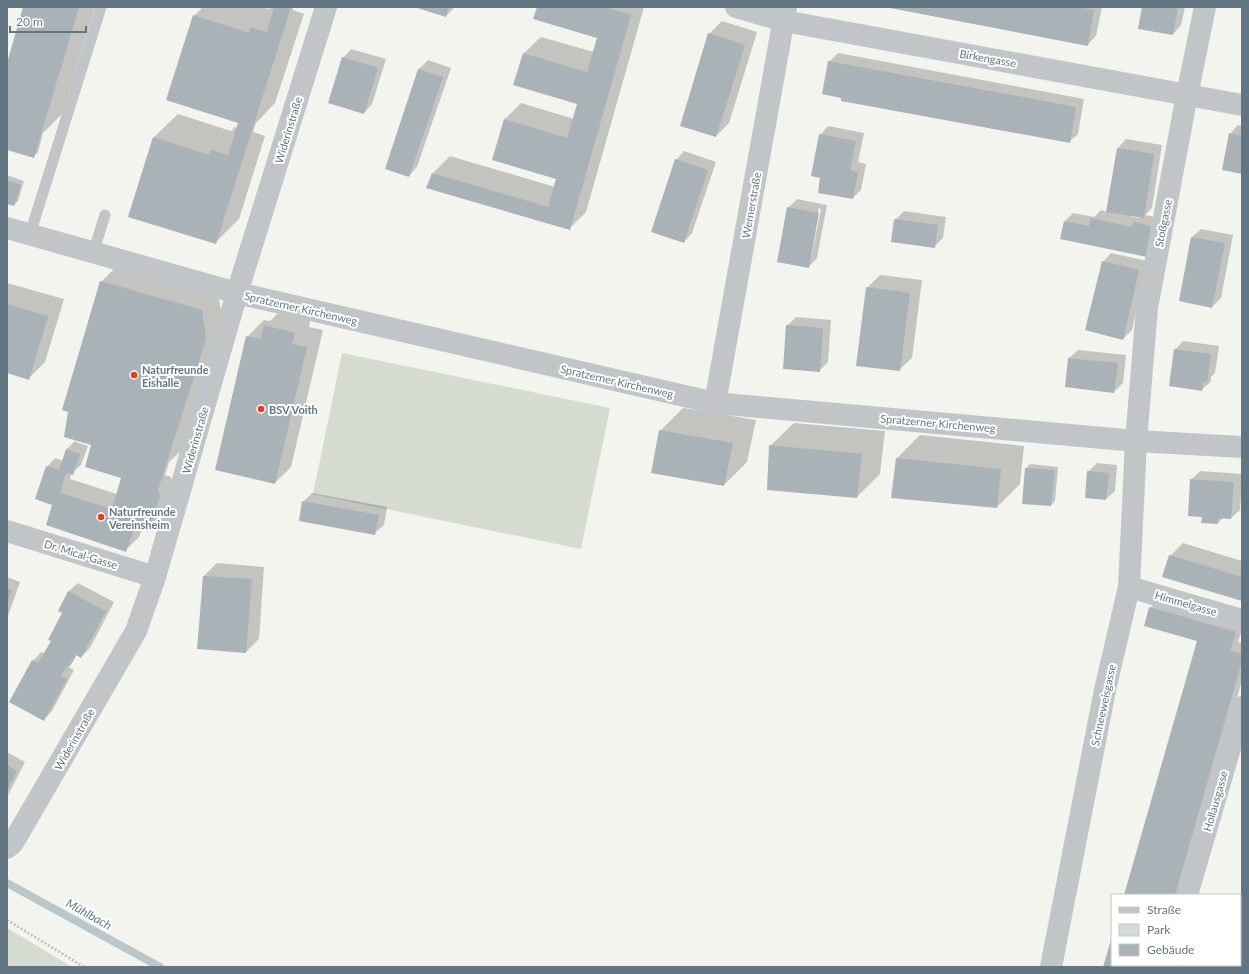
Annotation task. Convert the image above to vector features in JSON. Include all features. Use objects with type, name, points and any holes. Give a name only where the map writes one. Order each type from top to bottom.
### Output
[{"type":"street","name":"Widerinstraße","points":[[7,848],[12,844],[17,836],[136,632],[155,577],[237,293],[326,7]]},
{"type":"street","name":"Birkengasse","points":[[736,7],[785,14],[1187,95],[1242,104]]},
{"type":"street","name":"Stoßgasse","points":[[1136,441],[1147,308],[1205,7]]},
{"type":"street","name":"Wernerstraße","points":[[715,403],[785,14]]},
{"type":"street","name":"Spratzerner Kirchenweg","points":[[7,228],[237,293],[715,403],[1136,441],[1242,447]]},
{"type":"street","name":"Schneeweisgasse","points":[[1051,967],[1105,690],[1129,587],[1136,441]]},
{"type":"street","name":"Dr. Mical-Gasse","points":[[7,531],[155,577]]},
{"type":"street","name":"Himmelgasse","points":[[1129,587],[1242,620]]},
{"type":"street","name":"Hollausgasse","points":[[1187,894],[1242,707]]},
{"type":"lane","points":[[30,234],[101,7]]},
{"type":"lane","points":[[93,253],[106,215]]},
{"type":"path","points":[[7,920],[84,967]]},
{"type":"green space","points":[[342,353],[610,408],[581,549],[313,494]]},
{"type":"green space","points":[[7,928],[72,967],[7,967]]},
{"type":"building","points":[[23,7],[79,7],[34,158],[7,150],[7,63]]},
{"type":"building","points":[[274,7],[291,7],[216,244],[128,217],[153,137],[209,155],[211,150],[228,155],[238,123],[166,100],[193,15],[249,33],[250,27],[267,32]]},
{"type":"building","points":[[414,7],[449,7],[446,17]]},
{"type":"building","points":[[537,7],[605,7],[631,15],[570,230],[426,188],[432,173],[548,207],[556,179],[492,160],[504,119],[567,138],[577,104],[513,85],[523,53],[587,72],[597,38],[533,19]]},
{"type":"building","points":[[885,7],[1077,7],[1094,10],[1088,46]]},
{"type":"building","points":[[1142,7],[1178,7],[1173,35],[1138,29]]},
{"type":"building","points":[[708,33],[745,45],[716,137],[680,126]]},
{"type":"building","points":[[342,57],[378,68],[364,114],[328,103]]},
{"type":"building","points":[[828,61],[1076,107],[1070,143],[841,101],[841,98],[822,94]]},
{"type":"building","points":[[418,69],[443,77],[409,177],[385,169]]},
{"type":"building","points":[[1229,133],[1242,136],[1242,174],[1222,170]]},
{"type":"building","points":[[819,134],[856,141],[850,170],[858,172],[853,199],[818,193],[820,178],[811,176]]},
{"type":"building","points":[[1117,148],[1154,154],[1144,218],[1106,212]]},
{"type":"building","points":[[675,159],[708,170],[684,243],[651,232]]},
{"type":"building","points":[[7,180],[21,185],[14,206],[7,204]]},
{"type":"building","points":[[787,207],[819,213],[809,268],[777,262]]},
{"type":"building","points":[[1091,218],[1132,227],[1133,222],[1154,227],[1147,257],[1060,239],[1064,221],[1089,226]]},
{"type":"building","points":[[894,219],[938,225],[935,248],[891,242]]},
{"type":"building","points":[[1191,237],[1225,243],[1212,308],[1179,301]]},
{"type":"building","points":[[1102,261],[1139,270],[1123,340],[1085,330]]},
{"type":"building","name":"Naturfreunde Eishalle","points":[[100,281],[202,310],[206,339],[158,490],[160,496],[150,529],[136,524],[126,552],[46,525],[52,505],[35,499],[46,466],[59,470],[66,449],[80,454],[73,475],[66,473],[60,493],[112,509],[121,478],[85,467],[91,445],[64,437],[68,412],[62,410]]},
{"type":"building","points":[[866,287],[910,293],[900,371],[856,366]]},
{"type":"building","points":[[7,304],[48,316],[29,380],[7,373]]},
{"type":"building","name":"BSV Voith","points":[[264,325],[295,333],[292,344],[307,347],[275,484],[215,470],[246,336],[261,339]]},
{"type":"building","points":[[786,325],[823,328],[820,372],[783,369]]},
{"type":"building","points":[[1174,349],[1211,354],[1207,383],[1203,382],[1202,391],[1169,386]]},
{"type":"building","points":[[1068,358],[1118,363],[1114,393],[1065,387]]},
{"type":"building","points":[[659,430],[733,443],[724,486],[651,473]]},
{"type":"building","points":[[769,445],[862,454],[857,498],[767,490]]},
{"type":"building","points":[[896,458],[1001,469],[997,508],[891,498]]},
{"type":"building","points":[[1025,468],[1055,470],[1051,506],[1022,504]]},
{"type":"building","points":[[1087,471],[1109,473],[1106,500],[1085,498]]},
{"type":"building","points":[[1190,479],[1234,482],[1231,519],[1218,518],[1218,524],[1201,523],[1202,517],[1188,516]]},
{"type":"building","points":[[302,501],[379,515],[375,535],[299,521]]},
{"type":"building","points":[[1169,555],[1242,577],[1242,601],[1162,577]]},
{"type":"building","points":[[203,576],[252,579],[246,653],[197,649]]},
{"type":"building","points":[[7,588],[12,590],[7,604]]},
{"type":"building","points":[[68,591],[106,611],[81,658],[76,655],[69,667],[67,666],[61,676],[67,679],[44,721],[9,702],[32,660],[38,663],[51,641],[48,640],[62,613],[58,611]]},
{"type":"building","points":[[1149,607],[1236,632],[1230,651],[1242,654],[1242,661],[1175,894],[1124,894],[1197,641],[1144,626]]},
{"type":"building","points":[[7,765],[17,771],[7,790]]},
{"type":"building","points":[[1242,923],[1242,967],[1229,967],[1241,966]]},
{"type":"building","points":[[1111,940],[1111,966],[1155,966],[1155,967],[1103,967]]},
{"type":"waterway","name":"Mühlbach","points":[[7,883],[160,967]]},
{"type":"place","name":"Naturfreunde Eishalle","points":[[134,375]]},
{"type":"place","name":"BSV Voith","points":[[261,409]]},
{"type":"place","name":"Naturfreunde Vereinsheim","points":[[101,517]]}]
